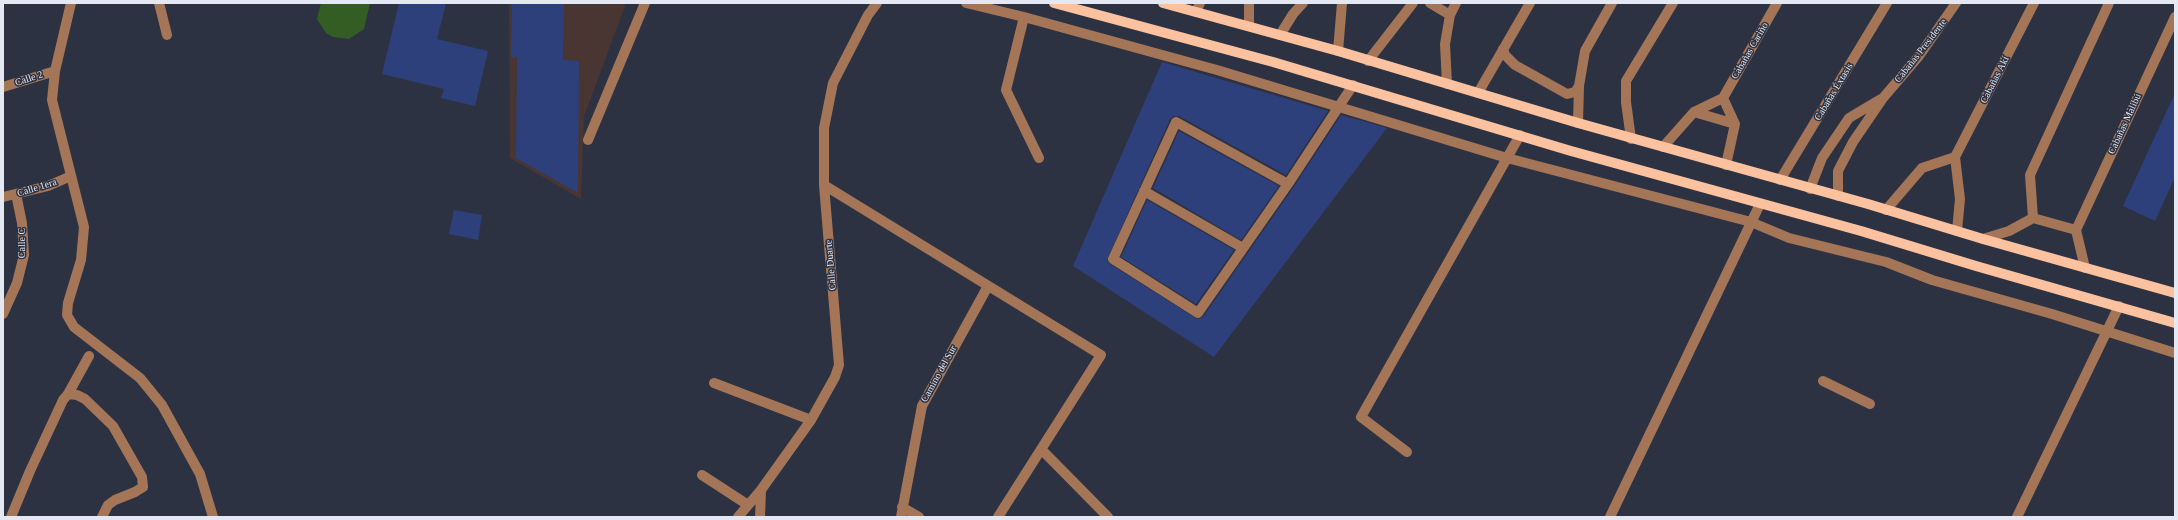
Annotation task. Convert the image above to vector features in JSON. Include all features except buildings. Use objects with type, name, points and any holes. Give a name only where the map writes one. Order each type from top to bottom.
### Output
[{"type":"main road","points":[[1054,3],[1242,53],[1520,135],[2175,323]]},
{"type":"main road","points":[[1163,3],[1198,7],[1250,26],[1578,123],[2175,293]]},
{"type":"street","points":[[71,3],[55,70],[52,100],[78,198],[84,227],[80,260],[68,303],[67,315],[74,327],[140,378],[162,405],[200,474],[213,517]]},
{"type":"street","points":[[159,3],[167,35]]},
{"type":"street","points":[[588,140],[645,3]]},
{"type":"street","name":"Calle Duarte","points":[[738,517],[761,490],[811,420],[834,377],[839,364],[824,185],[824,128],[833,83],[868,15],[877,3]]},
{"type":"street","points":[[966,3],[1024,17],[1217,70],[1507,158],[1752,222],[1789,238],[1886,262],[1932,280],[2052,314],[2175,354]]},
{"type":"street","points":[[1249,3],[1250,26]]},
{"type":"street","points":[[1280,35],[1293,14],[1303,3]]},
{"type":"street","points":[[1338,51],[1342,3]]},
{"type":"street","points":[[1368,60],[1413,3]]},
{"type":"street","points":[[1430,3],[1450,15]]},
{"type":"street","points":[[1447,84],[1445,44],[1450,15],[1456,3]]},
{"type":"street","points":[[1478,93],[1530,3]]},
{"type":"street","points":[[1578,123],[1579,86],[1585,51],[1612,3]]},
{"type":"street","points":[[1631,138],[1626,82],[1672,3]]},
{"type":"street","name":"Cabañas Cariño","points":[[1723,98],[1777,3]]},
{"type":"street","name":"Cabañas Éxtasis","points":[[1780,180],[1887,3]]},
{"type":"street","name":"Cabañas Presidente","points":[[1838,196],[1838,171],[1852,142],[1883,98],[1919,56],[1956,3]]},
{"type":"street","name":"Cabañas Akí","points":[[1955,157],[2034,3]]},
{"type":"street","points":[[2033,218],[2030,175],[2109,3]]},
{"type":"street","points":[[1024,17],[1006,90],[1039,158]]},
{"type":"street","name":"Cabañas Malibú","points":[[2076,230],[2175,17]]},
{"type":"street","points":[[1504,49],[1505,55],[1515,65],[1567,94],[1575,92],[1579,86]]},
{"type":"street","name":"Calle 2","points":[[3,87],[55,70]]},
{"type":"street","points":[[1288,184],[1176,122],[1113,259],[1198,313],[1288,184],[1353,85]]},
{"type":"street","points":[[1663,147],[1694,112],[1723,98],[1735,124],[1726,165]]},
{"type":"street","name":"Cabañas Presidente","points":[[1810,189],[1822,158],[1849,118],[1883,98]]},
{"type":"street","points":[[1694,112],[1735,124]]},
{"type":"street","points":[[1407,452],[1361,418],[1520,135]]},
{"type":"street","points":[[1886,210],[1922,168],[1955,157],[1960,200],[1957,231]]},
{"type":"street","name":"Calle 1era","points":[[3,197],[48,186],[71,176]]},
{"type":"street","points":[[824,185],[1100,355],[998,517]]},
{"type":"street","points":[[1144,191],[1243,248]]},
{"type":"street","name":"Calle C","points":[[3,314],[17,283],[24,255],[22,223],[16,194]]},
{"type":"street","points":[[1610,517],[1760,204]]},
{"type":"street","points":[[1983,239],[2009,231],[2033,218],[2076,230],[2085,268]]},
{"type":"street","name":"Camino del Sur","points":[[901,512],[922,406],[988,286]]},
{"type":"street","points":[[2017,517],[2119,306]]},
{"type":"street","points":[[11,517],[33,464],[89,356]]},
{"type":"street","points":[[1823,381],[1870,404]]},
{"type":"street","points":[[714,383],[811,420]]},
{"type":"street","points":[[68,394],[77,394],[85,399],[113,426],[142,477],[143,487],[108,505],[102,517]]},
{"type":"street","points":[[1041,449],[1108,517]]},
{"type":"street","points":[[702,476],[748,505]]},
{"type":"street","points":[[760,517],[761,490]]},
{"type":"street","points":[[901,512],[919,517]]},
{"type":"shaded area","points":[[509,3],[626,3],[584,117],[581,199],[510,158]]},
{"type":"green space","points":[[321,3],[370,3],[364,29],[349,39],[333,37],[326,33],[317,19]]}]
